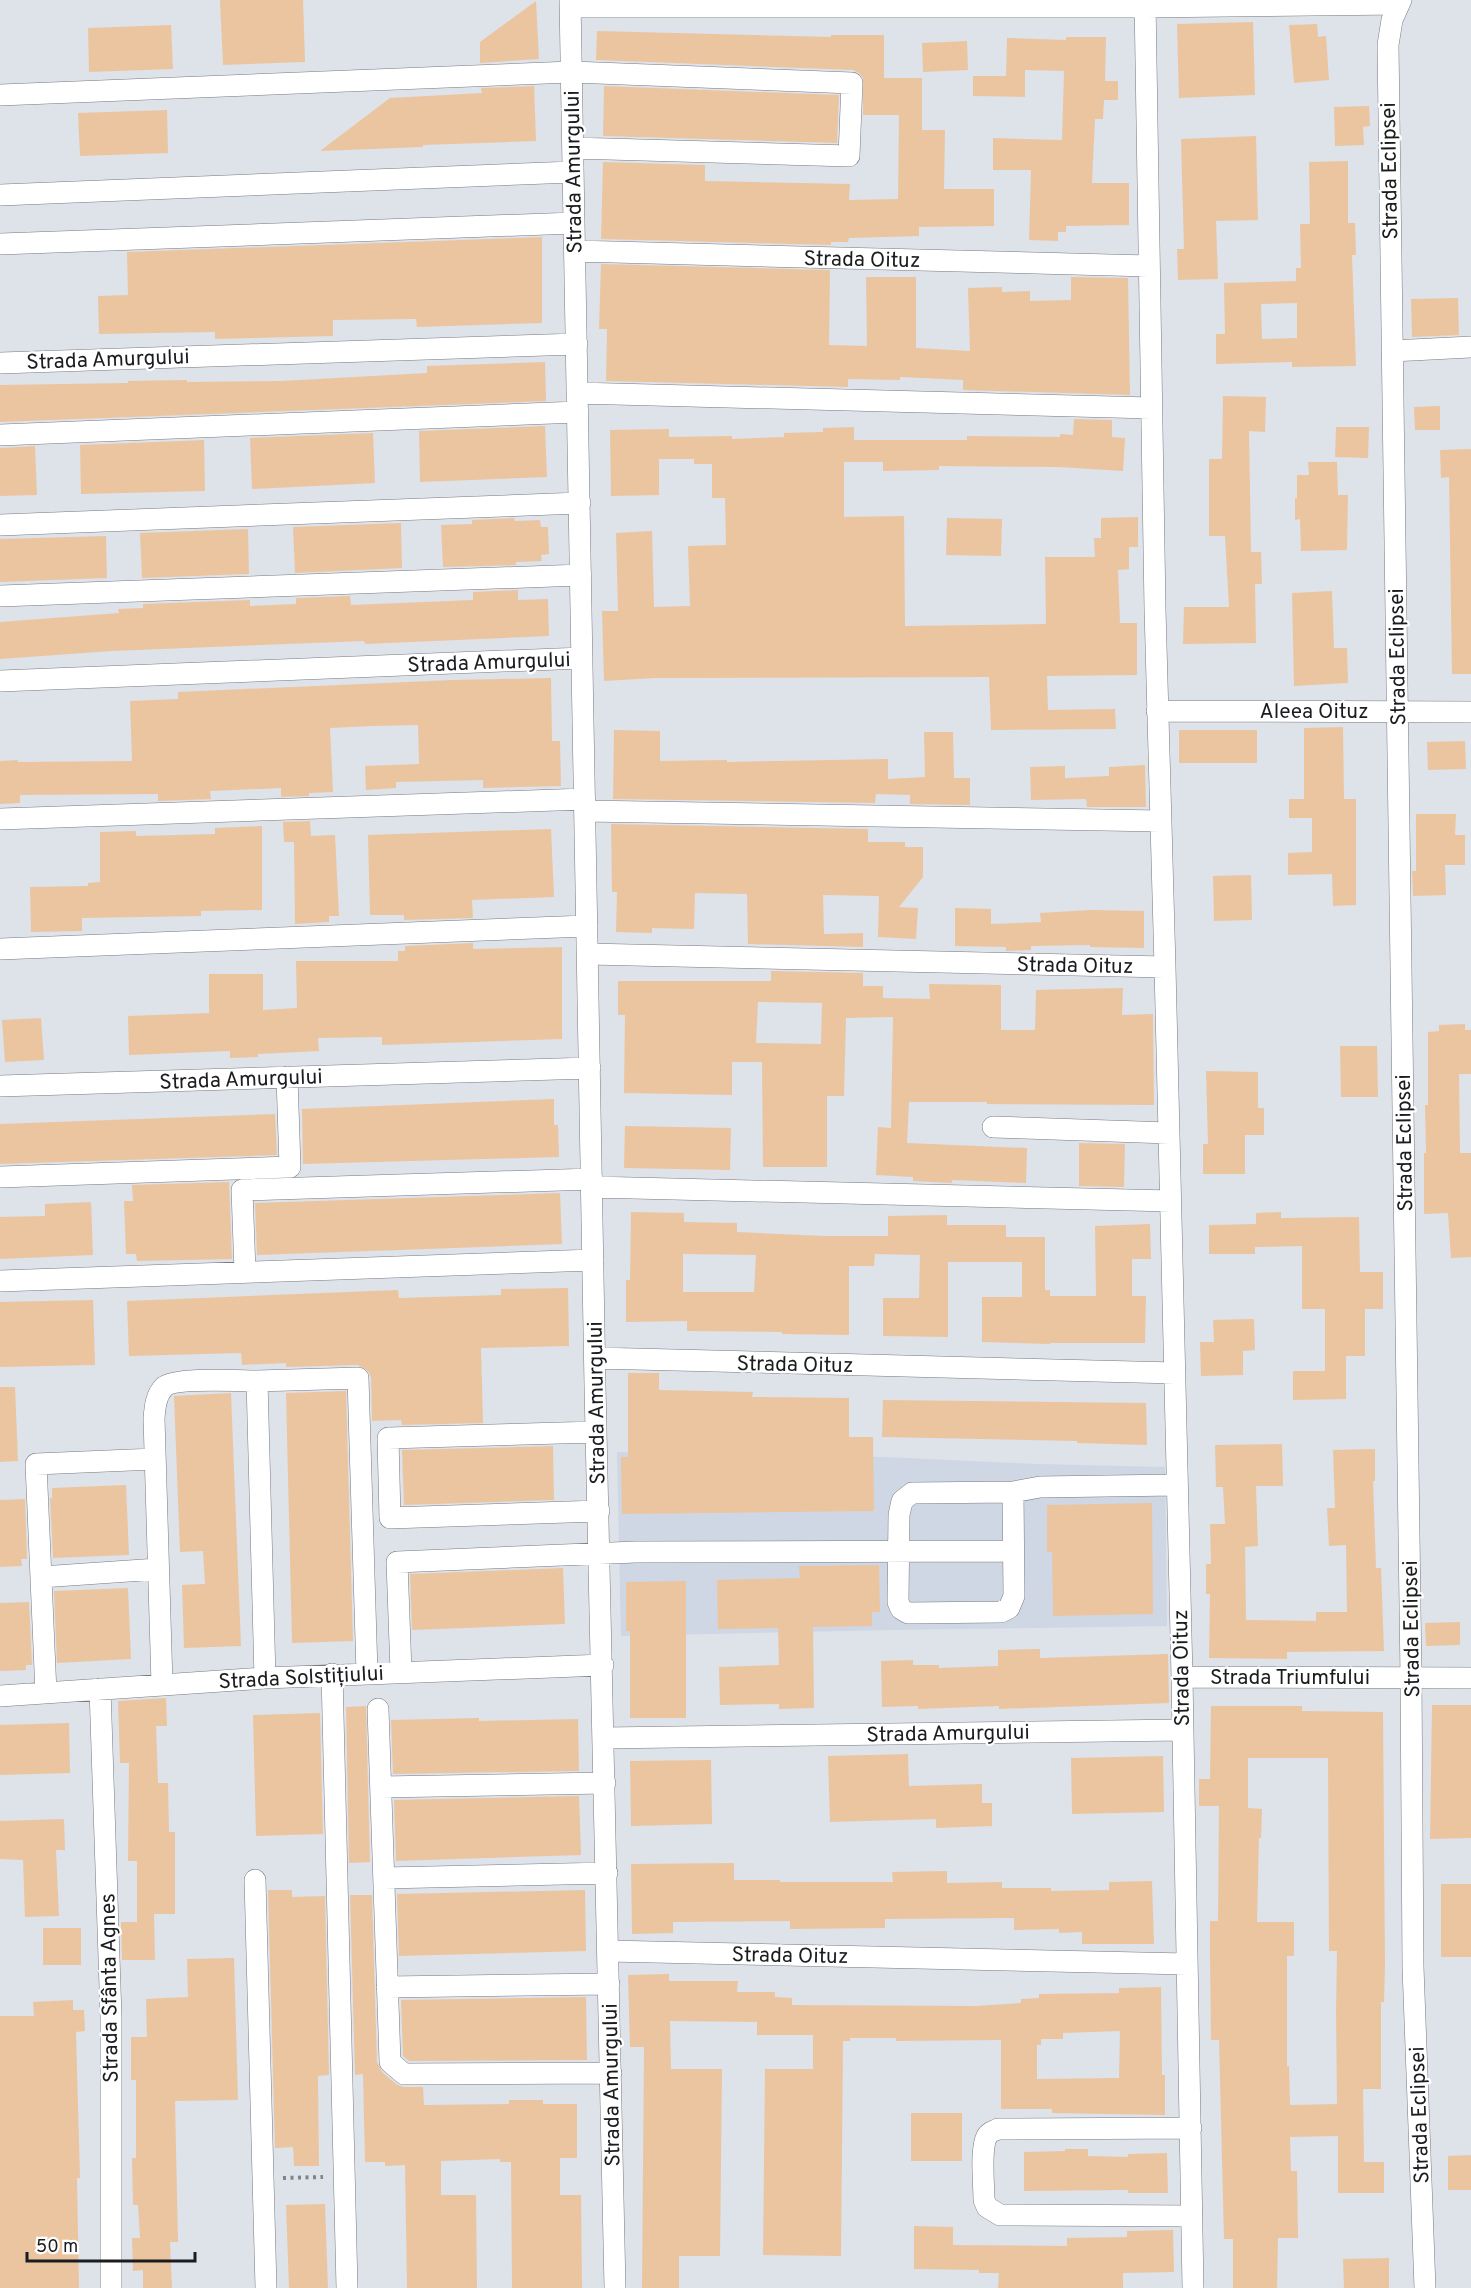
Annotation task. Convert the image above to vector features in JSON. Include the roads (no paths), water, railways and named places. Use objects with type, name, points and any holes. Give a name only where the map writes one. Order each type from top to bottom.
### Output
[{"type":"street","points":[[571,4],[1400,2]]},
{"type":"street","name":"Strada Eclipsei","points":[[1400,2],[1390,26],[1388,45],[1413,1967],[1425,2288]]},
{"type":"street","name":"Strada Amurgului","points":[[571,4],[596,1432],[603,1665],[615,2288]]},
{"type":"street","name":"Strada Oituz","points":[[1145,4],[1157,711],[1166,967],[1193,2288]]},
{"type":"street","points":[[0,94],[572,72],[852,83],[849,156],[573,148]]},
{"type":"street","points":[[0,195],[573,172]]},
{"type":"street","points":[[0,232],[574,217]]},
{"type":"street","points":[[0,244],[574,217]]},
{"type":"street","name":"Strada Oituz","points":[[575,251],[1149,266]]},
{"type":"street","name":"Strada Amurgului","points":[[0,363],[577,344]]},
{"type":"street","points":[[1392,351],[1471,347]]},
{"type":"street","points":[[0,435],[578,403],[1151,408]]},
{"type":"street","points":[[0,525],[580,503]]},
{"type":"street","points":[[0,596],[581,575]]},
{"type":"street","name":"Strada Amurgului","points":[[0,681],[582,658]]},
{"type":"street","name":"Aleea Oituz","points":[[1157,711],[1471,712]]},
{"type":"street","points":[[0,819],[585,805],[1160,821]]},
{"type":"street","points":[[0,949],[587,926]]},
{"type":"street","name":"Strada Oituz","points":[[588,954],[1166,967]]},
{"type":"street","name":"Strada Amurgului","points":[[0,1086],[590,1068]]},
{"type":"street","points":[[0,1177],[290,1167],[287,1077]]},
{"type":"street","points":[[993,1126],[1169,1133]]},
{"type":"street","points":[[245,1272],[242,1190],[592,1183],[1171,1201]]},
{"type":"street","points":[[0,1281],[593,1260]]},
{"type":"street","name":"Strada Oituz","points":[[595,1359],[1175,1373]]},
{"type":"street","points":[[162,1684],[155,1402],[162,1388],[169,1383],[187,1381],[358,1378],[367,1673]]},
{"type":"street","points":[[257,1381],[265,1678]]},
{"type":"street","points":[[596,1432],[388,1438],[390,1518],[598,1512]]},
{"type":"street","points":[[46,1693],[36,1464],[155,1459]]},
{"type":"street","points":[[1013,1492],[1014,1596],[1009,1608],[1001,1612],[908,1613],[901,1609],[898,1602],[899,1515],[902,1500],[912,1493],[1013,1492],[1040,1487],[1176,1485]]},
{"type":"street","points":[[401,1672],[397,1562],[600,1553],[1013,1551]]},
{"type":"street","points":[[41,1577],[158,1569]]},
{"type":"street","name":"Strada Solstițiului","points":[[0,1696],[332,1674],[603,1665]]},
{"type":"street","points":[[332,1674],[347,2288]]},
{"type":"street","name":"Strada Triumfului","points":[[1182,1677],[1471,1678]]},
{"type":"street","name":"Strada Sfânta Agnes","points":[[100,1689],[111,2017],[111,2288]]},
{"type":"street","points":[[378,1709],[390,2062],[404,2074],[610,2073]]},
{"type":"street","name":"Strada Amurgului","points":[[604,1738],[1183,1730]]},
{"type":"street","points":[[381,1787],[605,1783]]},
{"type":"street","points":[[384,1878],[607,1873]]},
{"type":"street","points":[[255,1880],[266,2288]]},
{"type":"street","name":"Strada Oituz","points":[[608,1951],[1187,1964]]},
{"type":"street","points":[[387,1987],[609,1984]]},
{"type":"street","points":[[1191,2128],[999,2129],[986,2137],[984,2200],[987,2207],[1000,2215],[1192,2216]]}]
